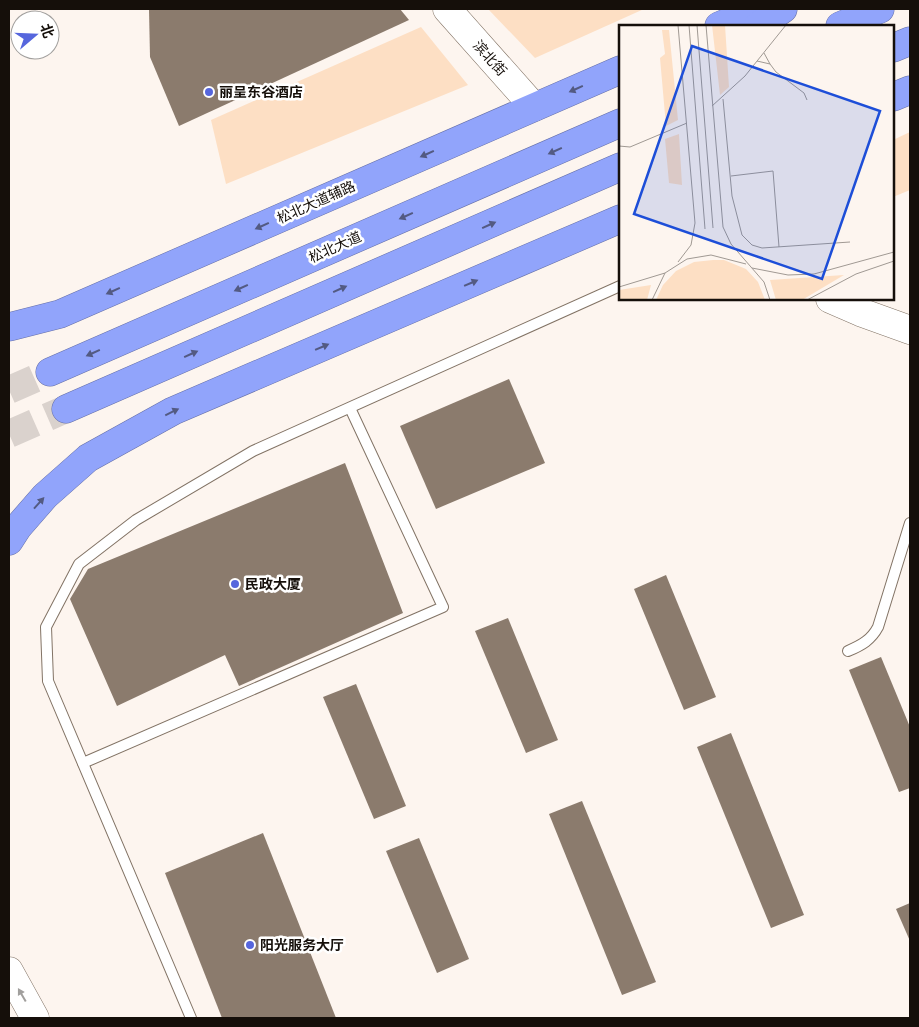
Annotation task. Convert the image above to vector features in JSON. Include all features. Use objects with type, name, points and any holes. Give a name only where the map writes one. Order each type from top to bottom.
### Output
[{"type":"highway","points":[[721,25],[759,9]]},
{"type":"highway","points":[[759,25],[783,9]]},
{"type":"highway","points":[[842,25],[880,9]]},
{"type":"highway","points":[[894,48],[910,40]]},
{"type":"highway","name":"松北大道辅路","points":[[9,327],[60,314],[619,70]]},
{"type":"highway","points":[[894,97],[910,90]]},
{"type":"highway","name":"松北大道","points":[[50,372],[619,123]]},
{"type":"highway","points":[[66,409],[619,167]]},
{"type":"highway","points":[[9,541],[18,526],[45,496],[88,458],[174,411],[619,219]]},
{"type":"street","name":"滨北街","points":[[446,9],[534,107]]},
{"type":"street","points":[[832,300],[910,330]]},
{"type":"street","points":[[9,971],[35,1018]]},
{"type":"lane","points":[[190,1018],[48,681],[46,627],[79,564],[136,520],[253,451],[619,286]]},
{"type":"lane","points":[[83,763],[443,607],[350,408]]},
{"type":"lane","points":[[848,651],[868,641],[878,627],[910,524]]},
{"type":"shaded area","points":[[488,9],[644,9],[535,58]]},
{"type":"shaded area","points":[[421,27],[468,85],[226,184],[211,120]]},
{"type":"shaded area","points":[[910,132],[910,190],[894,197],[894,140]]},
{"type":"building","name":"丽呈东谷酒店","points":[[149,9],[400,9],[409,20],[179,126],[150,57]]},
{"type":"building","points":[[509,379],[545,463],[436,509],[400,426]]},
{"type":"building","name":"民政大厦","points":[[345,463],[403,613],[239,686],[225,655],[117,706],[70,599],[88,569]]},
{"type":"building","points":[[666,575],[716,697],[684,710],[634,589]]},
{"type":"building","points":[[508,618],[558,740],[526,753],[475,631]]},
{"type":"building","points":[[881,657],[910,727],[910,788],[899,792],[849,670]]},
{"type":"building","points":[[356,684],[406,806],[374,819],[323,697]]},
{"type":"building","points":[[731,733],[804,915],[771,928],[697,747]]},
{"type":"building","points":[[582,801],[656,982],[622,995],[549,814]]},
{"type":"building","name":"阳光服务大厅","points":[[263,833],[336,1018],[222,1018],[165,873]]},
{"type":"building","points":[[419,838],[469,959],[437,973],[386,851]]},
{"type":"building","points":[[910,903],[910,941],[896,909]]},
{"type":"tunnel","points":[[9,390],[50,372]]},
{"type":"tunnel","points":[[9,434],[66,409]]},
{"type":"place","name":"丽呈东谷酒店","points":[[209,92]]},
{"type":"place","name":"民政大厦","points":[[235,584]]},
{"type":"place","name":"阳光服务大厅","points":[[250,945]]}]
